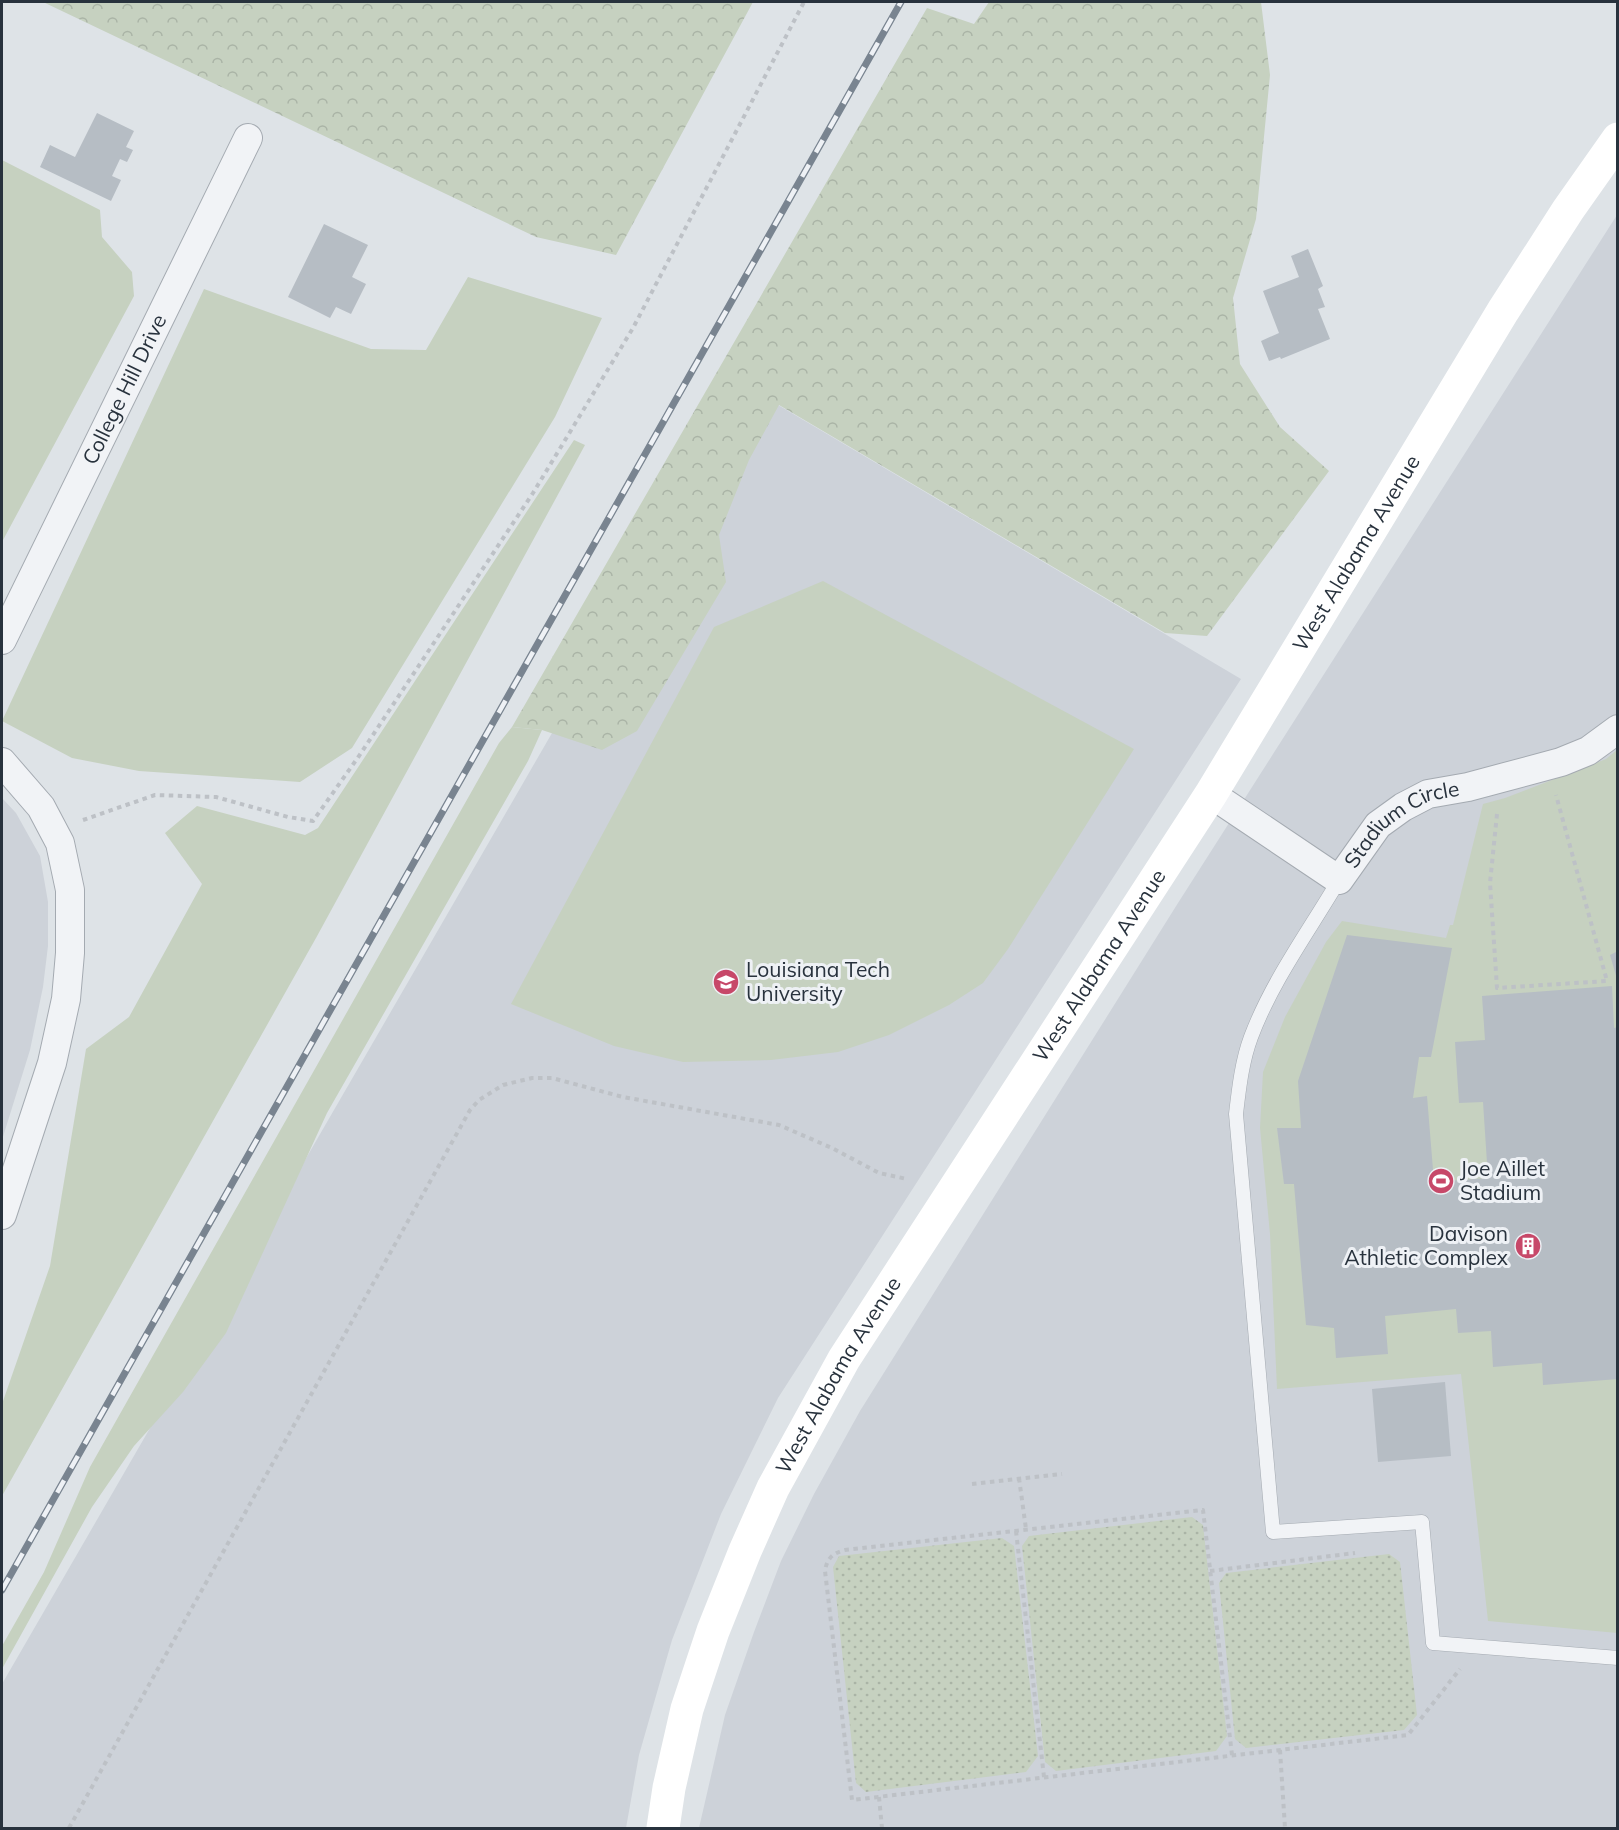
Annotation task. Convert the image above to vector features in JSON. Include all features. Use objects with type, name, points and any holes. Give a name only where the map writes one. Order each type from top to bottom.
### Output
[{"type":"main road","name":"West Alabama Avenue","points":[[663,1828],[669,1788],[687,1709],[713,1631],[773,1488],[844,1359],[1211,794],[1503,310],[1617,139]]},
{"type":"street","name":"College Hill Drive","points":[[2,640],[248,138]]},
{"type":"street","name":"Stadium Circle","points":[[1211,794],[1340,880],[1378,825],[1403,807],[1428,794],[1468,787],[1561,762],[1588,751],[1617,729]]},
{"type":"street","points":[[2,762],[41,807],[60,843],[70,890],[70,953],[66,999],[52,1063],[2,1215]]},
{"type":"lane","points":[[1340,880],[1275,986],[1251,1038],[1239,1082],[1236,1114],[1273,1532],[1422,1522],[1433,1643],[1617,1658]]},
{"type":"path","points":[[53,830],[155,795],[216,797],[288,817],[313,821],[359,756],[533,493],[633,327],[804,2]]},
{"type":"path","points":[[1497,814],[1490,883],[1497,988],[1607,981],[1556,795]]},
{"type":"path","points":[[69,1828],[464,1120],[479,1100],[502,1085],[532,1078],[552,1078],[623,1097],[779,1125],[832,1148],[879,1173],[907,1179]]},
{"type":"path","points":[[972,1484],[1062,1474]]},
{"type":"path","points":[[1019,1478],[1026,1529]]},
{"type":"path","points":[[1232,1755],[1203,1510],[845,1550],[836,1552],[826,1563],[825,1571],[852,1800],[1408,1735],[1477,1647]]},
{"type":"path","points":[[1016,1531],[1044,1777]]},
{"type":"path","points":[[1210,1571],[1358,1553]]},
{"type":"path","points":[[1280,1750],[1286,1828]]},
{"type":"path","points":[[879,1797],[882,1828]]},
{"type":"shaded area","points":[[1617,215],[1617,1828],[699,1828],[725,1715],[781,1561],[814,1494],[860,1411],[1178,903]]},
{"type":"shaded area","name":"Louisiana Tech University","points":[[751,389],[1241,679],[778,1398],[721,1514],[672,1640],[639,1755],[626,1828],[2,1828],[2,1684]]},
{"type":"shaded area","points":[[2,798],[16,813],[40,856],[48,902],[48,946],[43,987],[30,1050],[2,1140]]},
{"type":"green space","points":[[43,2],[753,2],[616,255],[536,237]]},
{"type":"green space","points":[[989,2],[1261,2],[1270,75],[1256,219],[1233,298],[1240,364],[1280,427],[1329,471],[1207,636],[1165,633],[779,405],[749,460],[719,535],[726,582],[637,731],[602,750],[542,730],[512,727],[927,8],[974,24]]},
{"type":"green space","points":[[2,160],[100,210],[102,237],[132,272],[134,296],[2,542]]},
{"type":"green space","points":[[468,277],[602,318],[555,417],[352,748],[300,782],[139,771],[72,758],[2,721],[204,289],[371,349],[426,350]]},
{"type":"green space","points":[[574,440],[585,445],[316,938],[2,1496],[2,1404],[50,1266],[86,1049],[129,1017],[202,884],[165,833],[197,806],[305,835],[318,828]]},
{"type":"green space","points":[[823,581],[1134,749],[1008,949],[983,983],[949,1005],[889,1035],[838,1052],[771,1060],[683,1062],[614,1046],[511,1004],[714,627]]},
{"type":"green space","points":[[512,727],[542,730],[528,761],[327,1113],[226,1333],[183,1392],[134,1446],[92,1507],[2,1669],[2,1646],[44,1572],[90,1467],[499,743]]},
{"type":"green space","name":"Joe Aillet Stadium","points":[[1617,750],[1617,1633],[1488,1621],[1461,1374],[1277,1389],[1270,1234],[1260,1128],[1263,1072],[1285,1017],[1326,942],[1342,921],[1446,938],[1450,925],[1453,925],[1483,804],[1505,798],[1606,759]]},
{"type":"green space","points":[[1192,1517],[1203,1525],[1227,1736],[1216,1751],[1056,1771],[1045,1762],[1022,1546],[1029,1536]]},
{"type":"green space","points":[[1002,1538],[1014,1546],[1038,1756],[1026,1772],[866,1792],[856,1783],[833,1567],[839,1556]]},
{"type":"green space","points":[[1389,1554],[1400,1562],[1417,1715],[1404,1730],[1246,1748],[1235,1739],[1219,1583],[1226,1573]]},
{"type":"building","points":[[97,113],[134,131],[126,147],[133,150],[127,162],[120,159],[112,176],[121,180],[111,201],[40,167],[50,145],[75,157]]},
{"type":"building","points":[[324,224],[368,245],[352,277],[366,284],[351,314],[336,307],[330,318],[288,297]]},
{"type":"building","points":[[1308,249],[1323,286],[1318,289],[1325,307],[1318,309],[1330,339],[1281,359],[1280,357],[1269,361],[1261,341],[1279,333],[1263,291],[1299,277],[1291,256]]},
{"type":"building","points":[[1347,935],[1452,948],[1431,1057],[1419,1057],[1413,1098],[1427,1096],[1434,1182],[1488,1178],[1483,1102],[1459,1103],[1455,1042],[1485,1040],[1482,996],[1612,986],[1614,1028],[1618,1027],[1618,1379],[1543,1385],[1542,1363],[1493,1367],[1491,1331],[1458,1333],[1456,1309],[1385,1316],[1388,1354],[1336,1358],[1334,1328],[1306,1325],[1294,1184],[1284,1184],[1277,1128],[1301,1128],[1298,1081]]},
{"type":"building","points":[[1618,951],[1618,979],[1617,979],[1610,955]]},
{"type":"building","points":[[1445,1382],[1451,1456],[1378,1462],[1372,1389]]},
{"type":"railway","points":[[2,1590],[901,2]]},
{"type":"place","name":"Louisiana Tech University","points":[[726,982]]},
{"type":"place","name":"Joe Aillet Stadium","points":[[1441,1181]]},
{"type":"place","name":"Davison Athletic Complex","points":[[1528,1246]]}]
